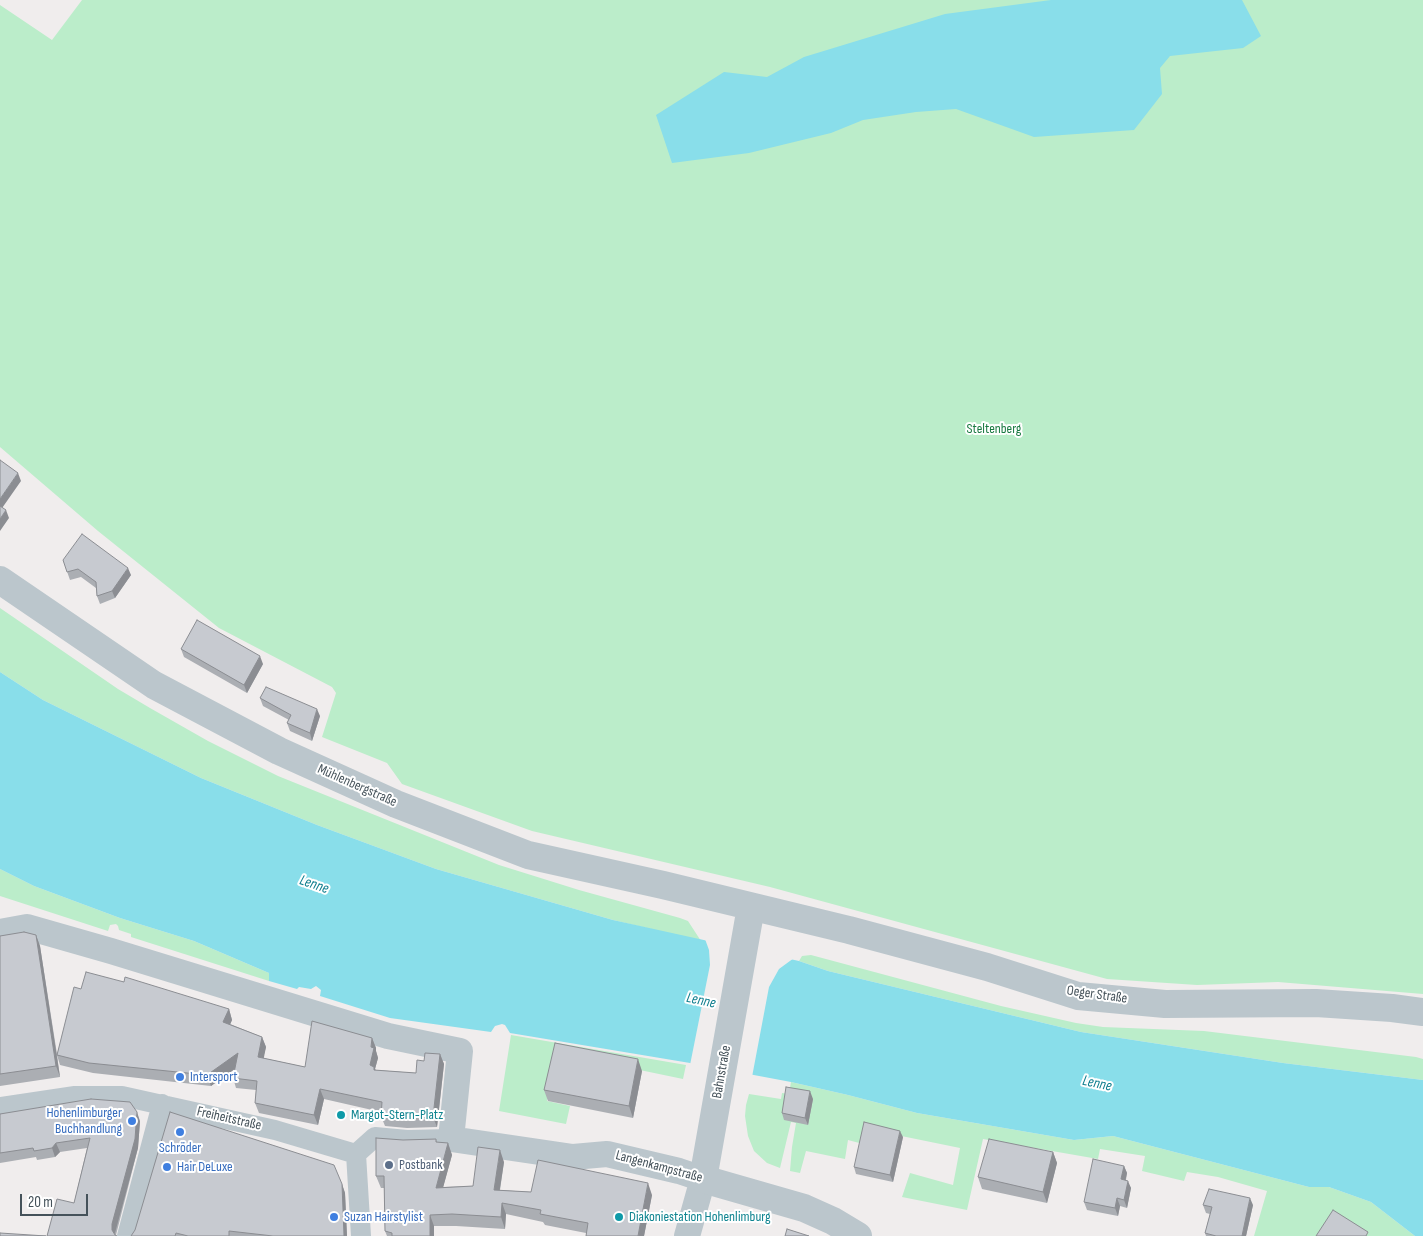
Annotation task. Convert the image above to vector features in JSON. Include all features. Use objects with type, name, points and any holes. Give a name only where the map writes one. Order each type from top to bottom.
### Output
[{"type":"street","name":"Mühlenbergstraße","points":[[0,580],[154,685],[279,751],[396,804],[528,855],[663,885],[749,918]]},
{"type":"street","name":"Oeger Straße","points":[[749,918],[849,930],[969,962],[1078,996],[1165,1004],[1316,1003],[1423,1012]]},
{"type":"street","name":"Bahnstraße","points":[[687,1236],[703,1179],[749,918]]},
{"type":"street","points":[[0,932],[27,928],[111,951],[388,1036],[460,1051],[451,1139],[407,1140],[375,1137],[356,1154],[361,1236]]},
{"type":"street","name":"Freiheitstraße","points":[[0,1107],[74,1096],[122,1096],[275,1130],[356,1154]]},
{"type":"street","points":[[127,1236],[162,1104]]},
{"type":"street","name":"Langenkampstraße","points":[[451,1139],[573,1157],[607,1154],[679,1171],[804,1208],[833,1221],[858,1236]]},
{"type":"green space","name":"Steltenberg","points":[[82,0],[1423,0],[1423,994],[1278,982],[1197,985],[1107,979],[770,887],[532,831],[402,784],[387,763],[322,737],[336,693],[332,687],[219,628],[98,531],[0,447],[0,5],[52,40]]},
{"type":"green space","points":[[0,608],[118,689],[208,741],[278,776],[499,865],[688,921],[701,941],[613,920],[436,869],[317,825],[201,778],[43,700],[0,672]]},
{"type":"green space","points":[[0,869],[34,886],[120,918],[194,941],[269,973],[269,981],[131,937],[131,934],[119,930],[116,924],[110,925],[108,931],[0,896]]},
{"type":"green space","points":[[811,955],[1001,1006],[1076,1023],[1103,1027],[1204,1031],[1416,1057],[1423,1059],[1423,1080],[1283,1063],[1081,1032],[828,971],[799,961],[802,956]]},
{"type":"green space","points":[[511,1035],[686,1065],[683,1079],[558,1053],[547,1101],[570,1106],[566,1124],[499,1111]]},
{"type":"green space","points":[[791,1082],[917,1113],[1074,1140],[1113,1136],[1309,1187],[1329,1187],[1371,1202],[1415,1236],[1254,1236],[1267,1191],[1218,1177],[1187,1172],[1184,1181],[1142,1171],[1145,1156],[1100,1149],[1098,1159],[983,1139],[967,1210],[902,1197],[910,1173],[953,1185],[960,1148],[877,1131],[863,1144],[848,1140],[845,1159],[806,1151],[800,1173],[790,1171],[796,1123],[791,1122],[780,1168],[767,1163],[754,1151],[748,1136],[745,1116],[749,1094],[781,1099],[782,1093],[789,1094]]},
{"type":"water","points":[[1051,0],[1242,0],[1261,36],[1243,48],[1170,56],[1160,68],[1162,94],[1134,130],[1034,137],[956,109],[916,112],[863,120],[831,133],[749,153],[672,163],[656,115],[724,72],[767,77],[804,57],[945,14]]},
{"type":"water","name":"Lenne","points":[[0,672],[43,700],[201,778],[317,825],[436,869],[613,920],[799,961],[828,971],[1081,1032],[1283,1063],[1423,1080],[1423,1236],[1415,1236],[1371,1202],[1329,1187],[1309,1187],[1113,1136],[1074,1140],[917,1113],[791,1082],[510,1033],[505,1025],[502,1024],[495,1026],[491,1032],[390,1018],[320,996],[321,990],[316,986],[311,989],[299,987],[297,989],[269,981],[269,973],[194,941],[120,918],[34,886],[0,869]]},
{"type":"pier","points":[[705,939],[794,958],[779,969],[769,987],[752,1077],[690,1065],[710,965],[709,950]]},
{"type":"building","points":[[0,460],[18,473],[0,499]]},
{"type":"building","points":[[0,506],[6,510],[0,519]]},
{"type":"building","points":[[82,534],[128,568],[112,591],[97,596],[96,582],[78,569],[67,572],[63,560]]},
{"type":"building","points":[[197,620],[260,656],[244,685],[181,649]]},
{"type":"building","points":[[266,687],[317,709],[310,733],[287,723],[291,715],[260,698]]},
{"type":"building","points":[[24,932],[36,935],[56,1066],[0,1074],[0,936]]},
{"type":"building","points":[[86,972],[124,982],[125,977],[229,1009],[223,1022],[262,1037],[258,1057],[305,1067],[312,1021],[372,1038],[371,1047],[374,1048],[370,1065],[374,1067],[374,1070],[416,1073],[417,1060],[424,1061],[425,1053],[440,1054],[433,1117],[404,1118],[381,1116],[382,1102],[320,1089],[314,1115],[255,1103],[257,1081],[233,1078],[238,1053],[207,1075],[89,1063],[57,1055],[74,987],[81,989]]},
{"type":"building","points":[[555,1043],[638,1059],[629,1106],[544,1090]]},
{"type":"building","points":[[786,1087],[810,1091],[805,1118],[782,1113]]},
{"type":"building","points":[[91,1099],[130,1102],[137,1112],[135,1139],[112,1224],[112,1230],[117,1236],[47,1236],[57,1199],[74,1203],[90,1138],[56,1143],[52,1148],[34,1151],[33,1148],[0,1153],[0,1114]]},
{"type":"building","points":[[170,1112],[334,1165],[342,1184],[344,1236],[273,1236],[229,1231],[229,1236],[188,1236],[176,1233],[175,1236],[131,1236],[135,1230]]},
{"type":"building","points":[[864,1122],[900,1131],[890,1175],[854,1167]]},
{"type":"building","points":[[376,1138],[403,1140],[436,1139],[436,1142],[448,1143],[436,1188],[473,1186],[478,1147],[500,1150],[494,1190],[531,1192],[538,1160],[648,1183],[638,1236],[586,1236],[588,1223],[540,1214],[541,1210],[502,1203],[501,1217],[452,1214],[430,1215],[430,1236],[392,1236],[392,1233],[385,1231],[384,1176],[376,1176]]},
{"type":"building","points":[[989,1139],[1053,1152],[1043,1192],[978,1177]]},
{"type":"building","points":[[1093,1159],[1124,1166],[1121,1179],[1128,1181],[1124,1200],[1117,1198],[1115,1208],[1084,1202]]},
{"type":"building","points":[[1209,1189],[1250,1198],[1242,1236],[1216,1236],[1205,1233],[1212,1207],[1203,1205]]},
{"type":"building","points":[[1333,1210],[1368,1232],[1366,1236],[1316,1236]]},
{"type":"building","points":[[787,1229],[809,1236],[785,1236]]},
{"type":"building","points":[[0,1233],[46,1236],[0,1236]]},
{"type":"place","name":"Intersport","points":[[180,1077]]},
{"type":"place","name":"Margot-Stern-Platz","points":[[341,1115]]},
{"type":"place","name":"Hohenlimburger Buchhandlung","points":[[132,1121]]},
{"type":"place","name":"Schröder","points":[[180,1132]]},
{"type":"place","name":"Postbank","points":[[389,1165]]},
{"type":"place","name":"Hair DeLuxe","points":[[167,1167]]},
{"type":"place","name":"Suzan Hairstylist","points":[[334,1217]]},
{"type":"place","name":"Diakoniestation Hohenlimburg","points":[[619,1217]]}]
